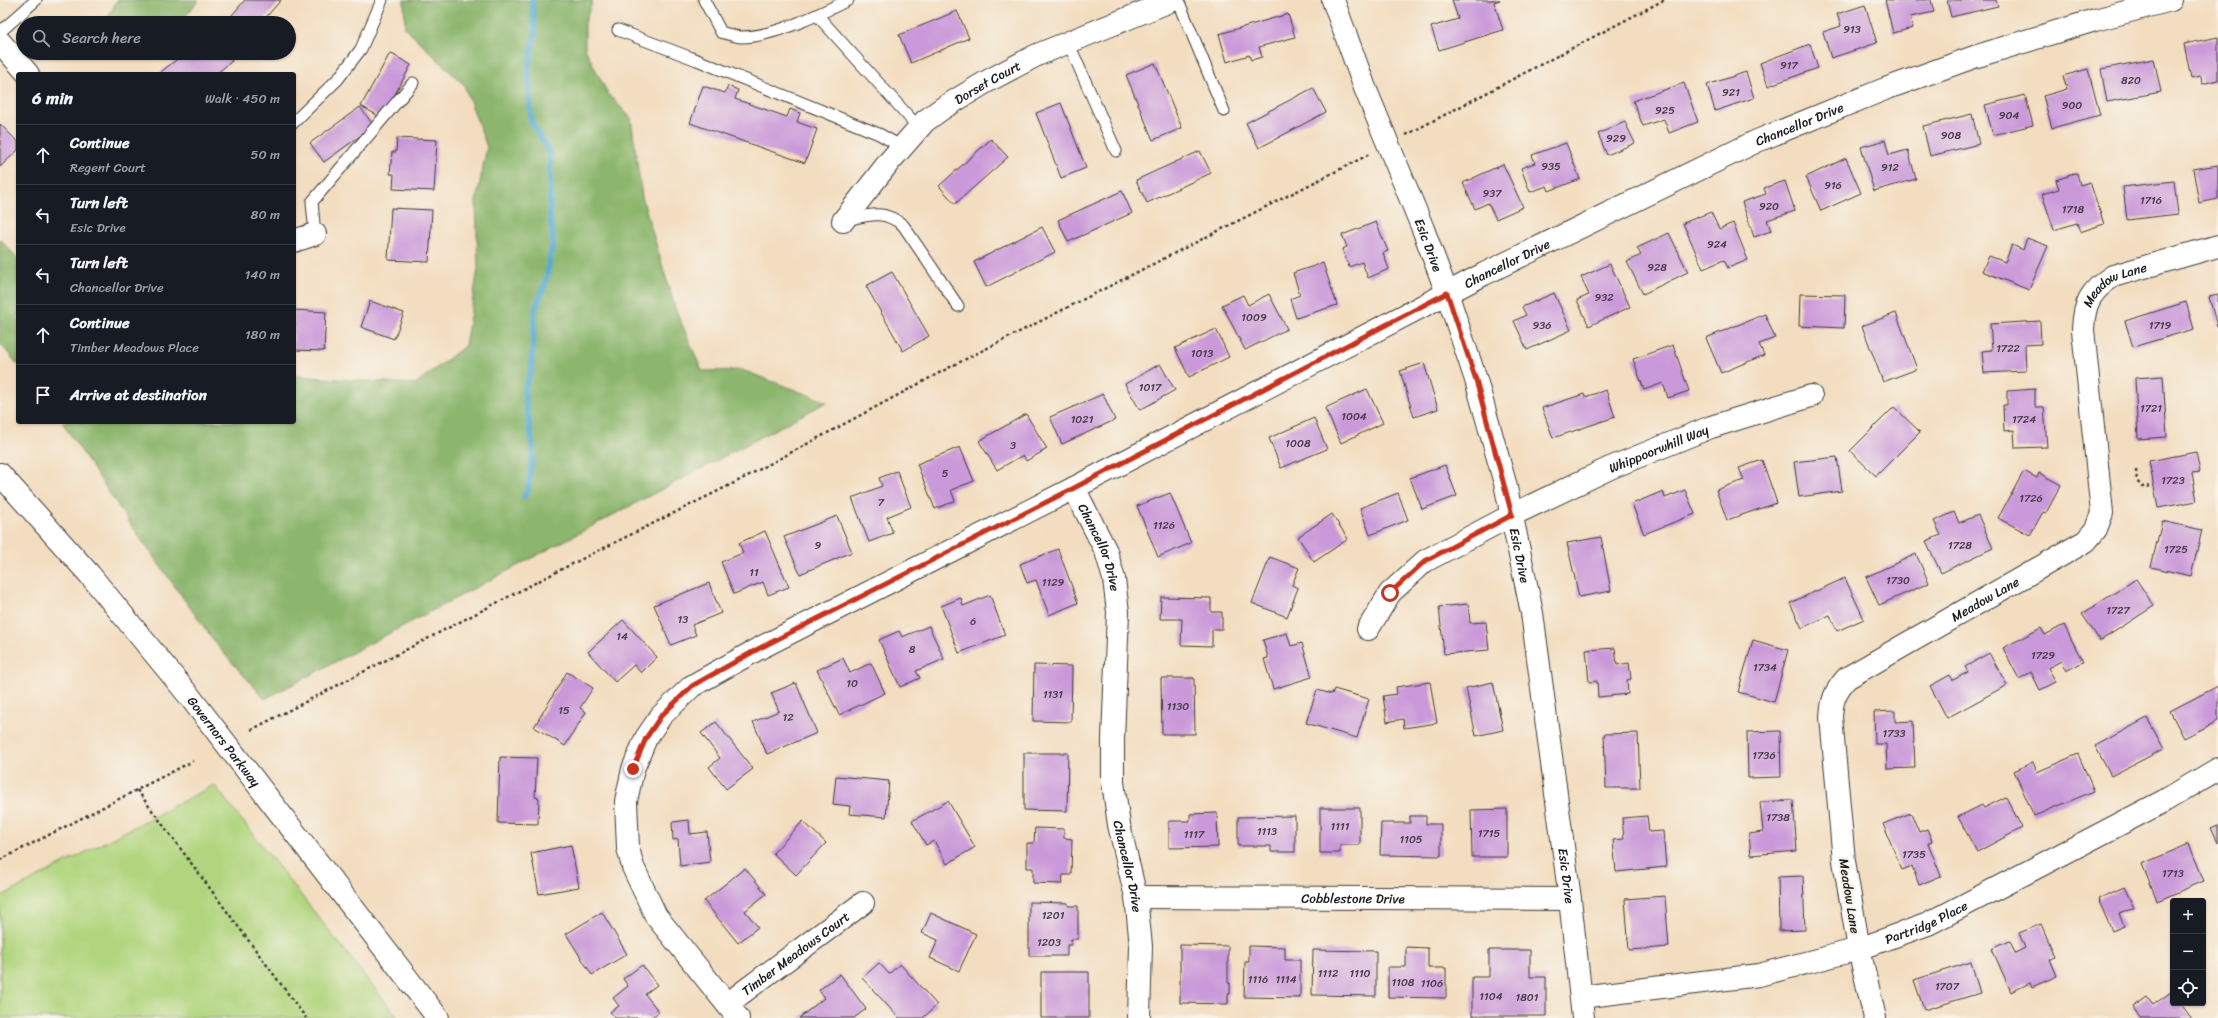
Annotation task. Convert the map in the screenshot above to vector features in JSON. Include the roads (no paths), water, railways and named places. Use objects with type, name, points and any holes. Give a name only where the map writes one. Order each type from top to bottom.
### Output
[{"type":"street","name":"Dorset Court","points":[[843,221],[902,147],[919,128],[943,108],[986,82],[1037,55],[1173,0]]},
{"type":"street","name":"Esic Drive","points":[[1333,0],[1365,88],[1423,229],[1447,293],[1476,380],[1512,515],[1532,613],[1570,899],[1582,1008]]},
{"type":"street","name":"Chancellor Drive","points":[[1139,1018],[1141,946],[1136,897],[1119,826],[1113,782],[1113,739],[1118,612],[1114,579],[1106,551],[1074,488],[1447,293],[1710,164],[1798,123],[1885,89],[1974,57],[2095,20],[2171,0]]},
{"type":"street","points":[[0,42],[26,72]]},
{"type":"street","points":[[296,240],[315,234]]},
{"type":"street","name":"Meadow Lane","points":[[1875,1018],[1859,949],[1844,861],[1831,717],[1832,702],[1837,688],[1847,678],[2086,541],[2096,529],[2102,513],[2083,330],[2084,312],[2089,297],[2099,285],[2113,276],[2218,246]]},
{"type":"street","name":"Whippoorwhill Way","points":[[1368,629],[1390,593],[1425,561],[1512,515],[1610,468],[1711,427],[1811,396]]},
{"type":"street","name":"Governors Parkway","points":[[0,474],[90,574],[190,697],[438,1018]]},
{"type":"street","points":[[733,1011],[656,916],[633,867],[628,848],[626,801],[633,769],[646,738],[675,701],[692,686],[744,656],[1074,488]]},
{"type":"street","name":"Partridge Place","points":[[1582,1008],[1759,975],[1859,949],[1928,924],[2164,801],[2218,769]]},
{"type":"street","name":"Cobblestone Drive","points":[[1136,897],[1570,899]]},
{"type":"street","name":"Timber Meadows Court","points":[[733,1011],[863,903]]},
{"type":"lane","points":[[18,16],[36,0]]},
{"type":"lane","points":[[296,120],[338,79],[361,49],[382,0]]},
{"type":"lane","points":[[704,0],[721,32],[741,37],[760,36],[817,15],[848,0]]},
{"type":"lane","points":[[1178,0],[1224,111]]},
{"type":"lane","points":[[817,15],[919,128]]},
{"type":"lane","points":[[0,32],[16,18]]},
{"type":"lane","points":[[618,30],[697,60],[879,134],[902,147]]},
{"type":"lane","points":[[1068,42],[1116,151]]},
{"type":"lane","points":[[315,234],[312,202],[413,83]]},
{"type":"lane","points":[[843,221],[876,214],[891,216],[904,225],[958,306]]},
{"type":"waterway","points":[[524,496],[528,490],[533,450],[524,390],[531,372],[535,310],[546,281],[553,241],[550,215],[550,154],[531,121],[528,70],[535,33],[532,0]]}]
